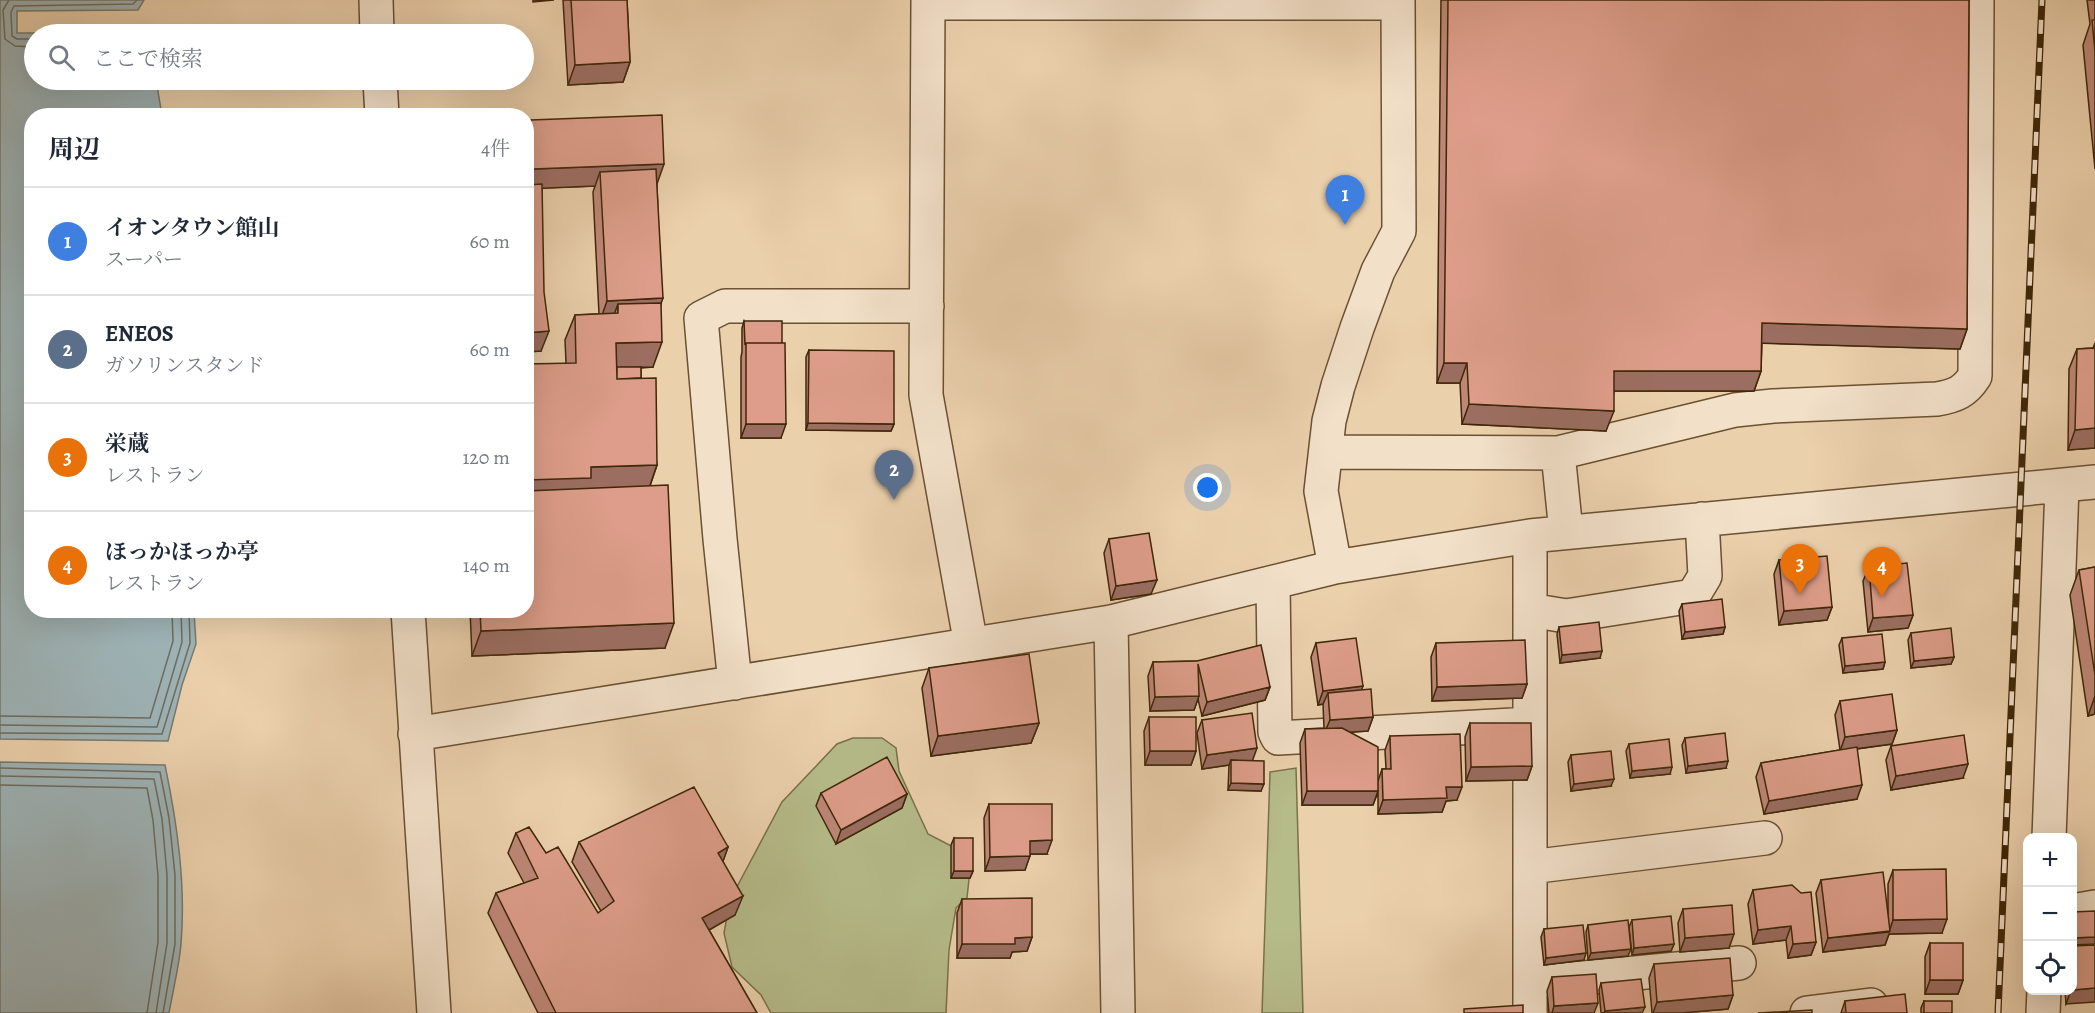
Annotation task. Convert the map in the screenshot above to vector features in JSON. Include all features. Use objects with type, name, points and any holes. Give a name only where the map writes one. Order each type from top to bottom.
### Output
[{"type":"street","points":[[376,0],[377,24]]},
{"type":"street","points":[[1326,452],[1558,453],[1735,410],[1956,396],[1968,387],[1975,376],[1977,0]]},
{"type":"street","points":[[970,645],[927,395],[928,2],[1398,1],[1399,231],[1378,271],[1357,328],[1332,413],[1321,491],[1335,567]]},
{"type":"street","points":[[381,90],[382,108]]},
{"type":"street","points":[[735,682],[701,318],[725,306],[927,306]]},
{"type":"street","points":[[1558,453],[1566,532]]},
{"type":"street","points":[[415,734],[1111,622],[1335,567],[1530,536],[2062,487],[2095,482]]},
{"type":"street","points":[[2049,833],[2062,487]]},
{"type":"street","points":[[1530,610],[1566,616],[1693,596],[1705,576],[1702,519]]},
{"type":"street","points":[[1530,536],[1530,998],[1739,963]]},
{"type":"street","points":[[1273,583],[1275,732],[1278,738],[1530,724]]},
{"type":"street","points":[[408,618],[434,1013]]},
{"type":"street","points":[[1111,622],[1118,1013]]},
{"type":"street","points":[[1530,867],[1765,838]]},
{"type":"street","points":[[2077,909],[2095,907]]},
{"type":"street","points":[[2043,1013],[2044,995]]},
{"type":"street","points":[[1807,1013],[1872,1005]]},
{"type":"green space","points":[[853,738],[882,738],[896,748],[899,771],[928,834],[963,852],[969,879],[967,898],[956,908],[949,950],[946,1013],[771,1013],[761,995],[732,967],[724,933],[730,900],[782,802],[837,744]]},
{"type":"green space","points":[[1296,768],[1303,1013],[1262,1013],[1270,772]]},
{"type":"water","points":[[0,0],[144,0],[138,10],[17,11],[17,33],[24,33],[24,90],[158,90],[161,108],[24,108],[24,618],[194,618],[196,644],[182,685],[168,741],[0,739]]},
{"type":"water","points":[[0,762],[165,765],[177,831],[182,899],[180,953],[169,1013],[0,1013]]},
{"type":"building","points":[[571,0],[627,0],[630,62],[575,65]]},
{"type":"building","points":[[1448,0],[1969,0],[1967,329],[1762,323],[1761,371],[1614,371],[1614,411],[1469,404],[1467,363],[1444,363]]},
{"type":"building","points":[[2092,20],[2095,20],[2095,51]]},
{"type":"building","points":[[662,115],[664,164],[534,169],[534,120]]},
{"type":"building","points":[[656,169],[663,298],[607,301],[600,172]]},
{"type":"building","points":[[534,184],[542,184],[544,292],[549,331],[534,332]]},
{"type":"building","points":[[661,303],[662,342],[616,343],[617,379],[656,378],[657,465],[591,467],[591,478],[534,480],[534,364],[576,363],[575,315],[618,313],[618,304]]},
{"type":"building","points":[[744,321],[782,321],[782,343],[746,343],[745,345]]},
{"type":"building","points":[[746,343],[785,343],[786,424],[746,424]]},
{"type":"building","points":[[2095,348],[2095,428],[2075,430],[2077,349]]},
{"type":"building","points":[[809,350],[894,351],[894,424],[808,423]]},
{"type":"building","points":[[617,367],[641,367],[641,378],[617,379]]},
{"type":"building","points":[[668,485],[674,623],[481,631],[480,618],[534,618],[534,491]]},
{"type":"building","points":[[1149,533],[1157,580],[1116,586],[1109,539]]},
{"type":"building","points":[[1827,556],[1832,607],[1784,611],[1779,560]]},
{"type":"building","points":[[1907,563],[1913,615],[1873,618],[1869,567]]},
{"type":"building","points":[[2095,567],[2095,675],[2079,570]]},
{"type":"building","points":[[1722,599],[1725,627],[1685,632],[1682,604]]},
{"type":"building","points":[[1599,622],[1602,651],[1562,655],[1559,627]]},
{"type":"building","points":[[1951,628],[1954,657],[1914,661],[1911,633]]},
{"type":"building","points":[[1882,634],[1885,662],[1845,666],[1842,638]]},
{"type":"building","points":[[1356,638],[1363,686],[1323,691],[1316,643]]},
{"type":"building","points":[[1525,640],[1527,684],[1437,687],[1436,643]]},
{"type":"building","points":[[1261,645],[1270,687],[1207,702],[1198,664],[1199,696],[1155,697],[1153,662],[1197,661]]},
{"type":"building","points":[[1029,654],[1039,723],[938,736],[929,668]]},
{"type":"building","points":[[1371,689],[1373,717],[1330,720],[1328,693]]},
{"type":"building","points":[[1892,694],[1897,730],[1845,737],[1840,701]]},
{"type":"building","points":[[1252,713],[1257,748],[1207,755],[1202,720]]},
{"type":"building","points":[[1149,717],[1196,717],[1196,751],[1150,751]]},
{"type":"building","points":[[1470,723],[1531,723],[1532,766],[1471,767]]},
{"type":"building","points":[[1342,728],[1378,747],[1378,791],[1307,791],[1305,729]]},
{"type":"building","points":[[1725,733],[1728,761],[1688,766],[1685,738]]},
{"type":"building","points":[[1460,734],[1462,787],[1446,787],[1447,798],[1383,800],[1382,769],[1391,769],[1390,736]]},
{"type":"building","points":[[1964,735],[1968,764],[1896,776],[1891,746]]},
{"type":"building","points":[[1669,739],[1672,767],[1632,771],[1629,744]]},
{"type":"building","points":[[1857,747],[1862,785],[1769,801],[1761,763]]},
{"type":"building","points":[[1611,751],[1614,779],[1574,784],[1571,755]]},
{"type":"building","points":[[887,757],[907,794],[841,830],[821,793]]},
{"type":"building","points":[[1231,760],[1264,761],[1264,784],[1231,783]]},
{"type":"building","points":[[694,787],[728,847],[718,853],[743,896],[702,918],[757,1013],[556,1013],[496,893],[538,878],[516,833],[529,827],[546,853],[558,847],[598,913],[614,901],[579,842]]},
{"type":"building","points":[[989,804],[1052,804],[1052,840],[1030,841],[1030,856],[990,857]]},
{"type":"building","points":[[954,838],[973,838],[973,871],[954,871]]},
{"type":"building","points":[[1946,869],[1947,919],[1893,920],[1893,870]]},
{"type":"building","points":[[1883,872],[1890,931],[1828,938],[1821,880]]},
{"type":"building","points":[[1792,885],[1801,893],[1811,892],[1816,942],[1793,944],[1791,926],[1758,930],[1753,890]]},
{"type":"building","points":[[1032,898],[1032,937],[1015,938],[1015,944],[962,944],[962,899]]},
{"type":"building","points":[[1732,905],[1734,934],[1685,938],[1683,909]]},
{"type":"building","points":[[2095,911],[2095,937],[2077,938],[2077,912]]},
{"type":"building","points":[[1671,916],[1674,944],[1634,948],[1632,920]]},
{"type":"building","points":[[1628,920],[1631,949],[1591,953],[1588,925]]},
{"type":"building","points":[[1583,925],[1586,953],[1546,958],[1544,929]]},
{"type":"building","points":[[1930,943],[1963,943],[1963,980],[1930,980]]},
{"type":"building","points":[[2095,945],[2095,988],[2077,990],[2077,946]]},
{"type":"building","points":[[1730,958],[1733,995],[1657,1002],[1654,964]]},
{"type":"building","points":[[1596,974],[1598,1003],[1554,1006],[1552,977]]},
{"type":"building","points":[[1641,979],[1645,1007],[1605,1011],[1601,983]]},
{"type":"building","points":[[1905,994],[1907,1013],[1846,1013],[1845,1001]]},
{"type":"building","points":[[1924,1001],[1952,1001],[1952,1013],[1924,1013]]},
{"type":"building","points":[[1523,1005],[1523,1013],[1464,1013],[1464,1009]]},
{"type":"building","points":[[1812,1010],[1812,1013],[1758,1013]]},
{"type":"railway","points":[[1998,1013],[2042,0]]},
{"type":"place","name":"イオンタウン館山","points":[[1345,225]]},
{"type":"place","name":"ENEOS","points":[[894,500]]},
{"type":"place","name":"栄蔵","points":[[1800,594]]},
{"type":"place","name":"ほっかほっか亭","points":[[1882,597]]}]
